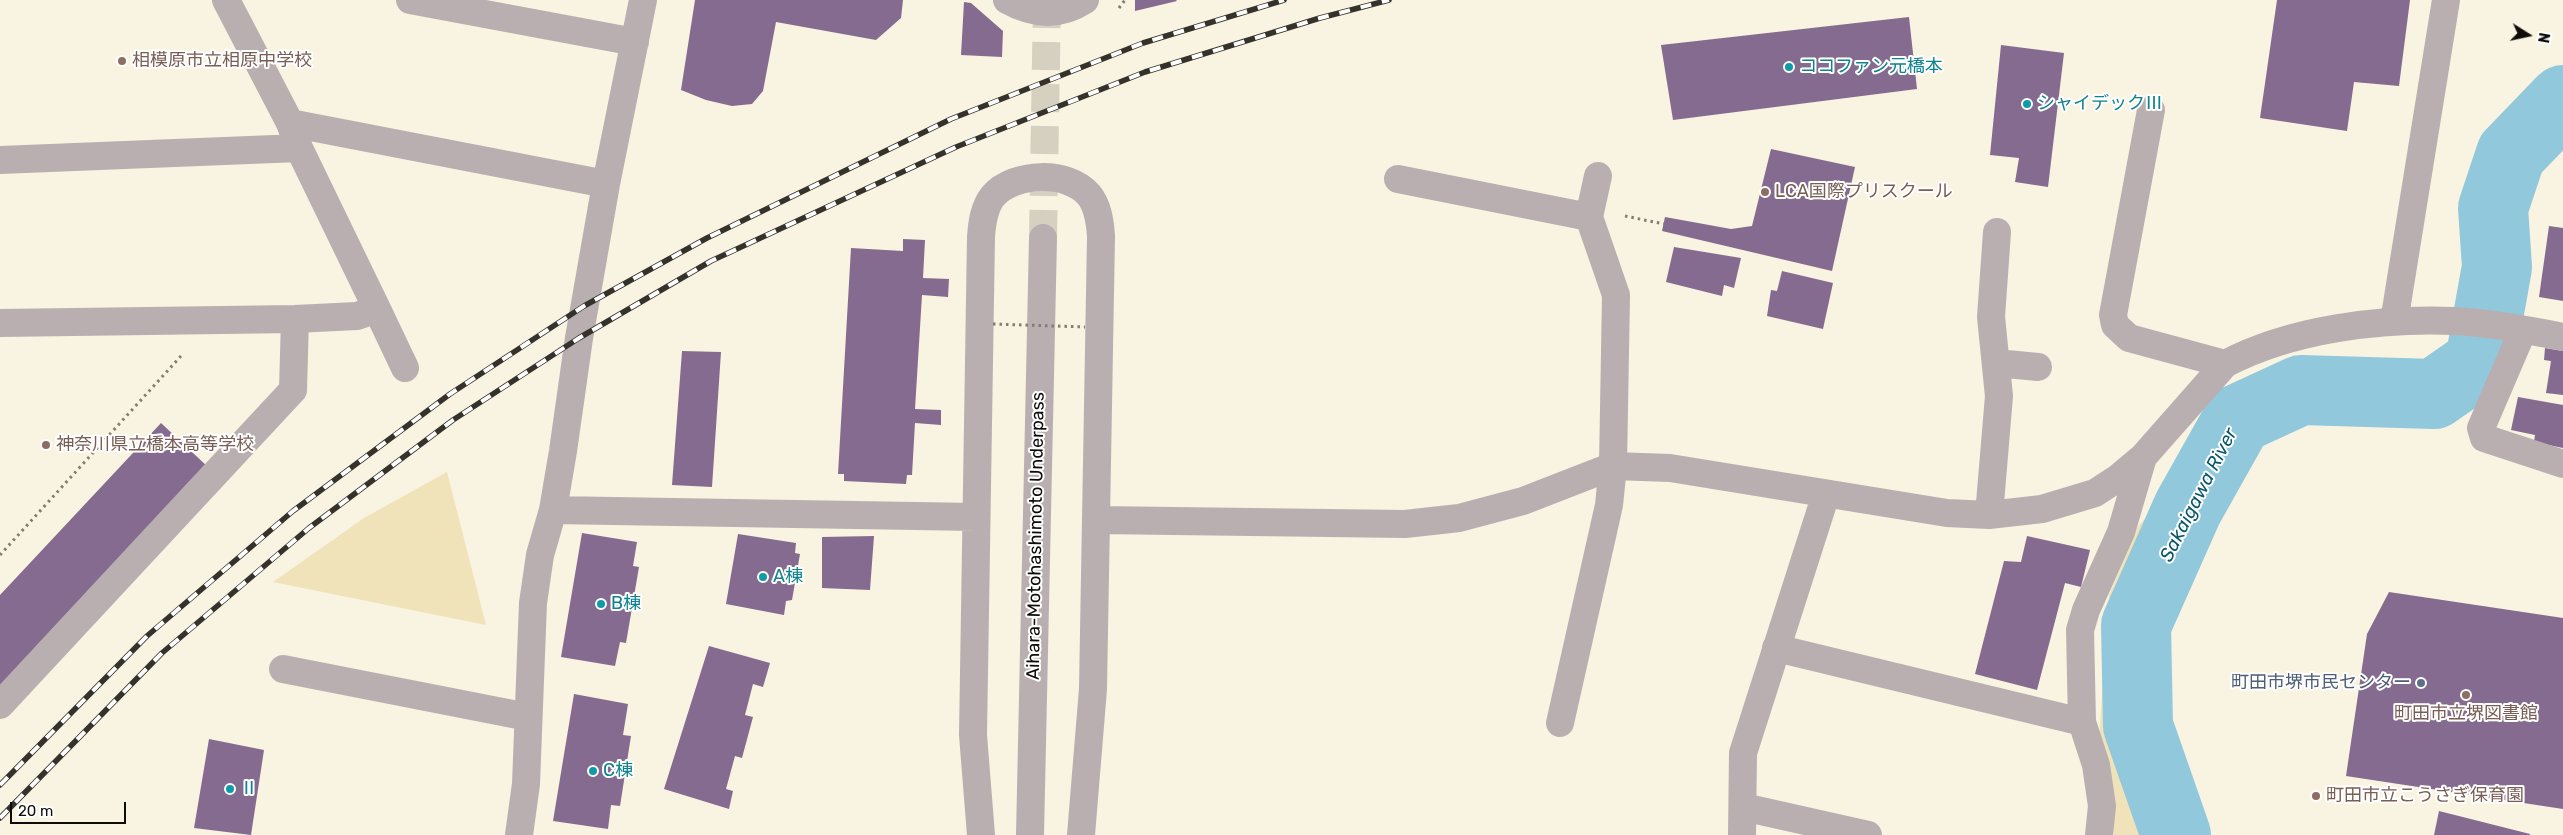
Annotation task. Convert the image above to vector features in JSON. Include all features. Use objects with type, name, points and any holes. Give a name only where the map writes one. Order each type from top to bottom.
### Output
[{"type":"street","points":[[226,0],[295,135],[405,368]]},
{"type":"street","points":[[410,0],[636,42]]},
{"type":"street","points":[[518,835],[526,784],[533,603],[540,555],[553,510],[579,338],[606,184],[643,0]]},
{"type":"street","points":[[1007,0],[1033,11],[1051,13],[1066,11],[1085,0]]},
{"type":"street","points":[[2394,322],[2446,0]]},
{"type":"street","points":[[2151,110],[2113,315],[2115,325],[2129,338],[2226,364]]},
{"type":"street","points":[[0,160],[295,135],[606,184]]},
{"type":"street","points":[[1560,723],[1609,505],[1614,466],[1616,295],[1589,217],[1598,176]]},
{"type":"street","points":[[981,835],[973,735],[982,222],[992,198],[1000,190],[1015,183],[1047,178],[1059,179],[1080,187],[1090,196],[1100,221],[1093,689],[1081,835]]},
{"type":"street","points":[[1398,179],[1589,217]]},
{"type":"street","points":[[1989,515],[1999,396],[1991,317],[1997,232]]},
{"type":"street","name":"Aihara-Motohashimoto Underpass","points":[[1030,835],[1043,238]]},
{"type":"street","points":[[0,323],[295,319],[357,316],[377,309]]},
{"type":"street","points":[[0,705],[293,390],[295,319]]},
{"type":"street","points":[[1097,520],[1405,524],[1459,518],[1523,501],[1614,466],[1670,468],[1947,513],[1989,515],[2042,509],[2095,493],[2118,478],[2143,457],[2226,364],[2240,356],[2297,336],[2394,322],[2455,321],[2563,337]]},
{"type":"street","points":[[2518,329],[2481,428],[2484,438],[2563,464]]},
{"type":"street","points":[[1996,363],[2038,367]]},
{"type":"street","points":[[2099,835],[2102,806],[2097,773],[2082,722],[2080,630],[2086,610],[2121,532],[2143,457]]},
{"type":"street","points":[[1742,835],[1743,753],[1826,494]]},
{"type":"street","points":[[553,510],[976,517]]},
{"type":"street","points":[[1776,648],[2082,722]]},
{"type":"street","points":[[283,668],[528,717]]},
{"type":"street","points":[[1743,807],[1868,835]]},
{"type":"path","points":[[0,555],[214,320]]},
{"type":"path","points":[[993,324],[1085,327]]},
{"type":"shaded area","points":[[447,472],[486,625],[273,582],[364,518]]},
{"type":"shaded area","points":[[2188,477],[2121,756],[2148,828],[2200,835],[2114,835],[2099,738],[2109,595],[2138,526]]},
{"type":"building","points":[[695,0],[903,0],[901,18],[876,40],[776,22],[763,91],[752,104],[732,106],[706,100],[681,90]]},
{"type":"building","points":[[1135,0],[1176,0],[1177,1],[1135,11]]},
{"type":"building","points":[[2277,0],[2410,0],[2399,86],[2354,82],[2347,131],[2260,118]]},
{"type":"building","points":[[964,2],[971,3],[1003,31],[1002,57],[961,55]]},
{"type":"building","name":"ココファン元橋本","points":[[1909,17],[1917,89],[1673,120],[1661,45]]},
{"type":"building","name":"シャイデックⅢ","points":[[2001,45],[2064,53],[2048,187],[2015,182],[2019,158],[1990,155]]},
{"type":"building","points":[[1771,149],[1855,167],[1832,271],[1662,231],[1665,217],[1731,229],[1752,226]]},
{"type":"building","points":[[2549,226],[2563,228],[2563,301],[2539,297]]},
{"type":"building","points":[[903,239],[925,240],[923,278],[949,279],[948,297],[922,295],[915,409],[941,410],[941,425],[915,423],[912,475],[907,475],[906,484],[844,481],[844,474],[838,474],[851,248],[903,251]]},
{"type":"building","points":[[1674,247],[1741,258],[1734,288],[1724,285],[1722,296],[1666,282]]},
{"type":"building","points":[[1782,271],[1833,283],[1823,329],[1767,316],[1771,290],[1777,291]]},
{"type":"building","points":[[2545,348],[2563,351],[2563,395],[2546,393],[2551,361],[2544,360]]},
{"type":"building","points":[[682,351],[721,352],[712,487],[672,485]]},
{"type":"building","points":[[2518,397],[2563,405],[2563,448],[2534,442],[2535,435],[2511,430]]},
{"type":"building","points":[[161,423],[209,468],[0,691],[0,595]]},
{"type":"building","name":"B棟","points":[[582,533],[637,542],[633,566],[639,567],[626,643],[620,642],[615,666],[561,657]]},
{"type":"building","name":"A棟","points":[[738,534],[796,543],[795,553],[800,554],[792,600],[786,601],[784,615],[726,604]]},
{"type":"building","points":[[874,536],[870,590],[822,588],[822,537]]},
{"type":"building","points":[[2027,536],[2090,550],[2081,587],[2065,583],[2037,690],[1975,674],[2004,561],[2021,562]]},
{"type":"building","points":[[2389,592],[2563,618],[2563,809],[2346,776],[2367,634]]},
{"type":"building","points":[[709,646],[770,663],[763,687],[753,684],[745,715],[753,717],[742,758],[735,756],[726,789],[733,791],[729,809],[664,789]]},
{"type":"building","name":"C棟","points":[[574,694],[628,704],[623,735],[631,736],[620,806],[611,805],[608,829],[553,821]]},
{"type":"building","name":"Ⅱ","points":[[209,739],[264,750],[251,835],[194,828]]},
{"type":"building","points":[[2439,811],[2530,834],[2530,835],[2434,835]]},
{"type":"waterway","name":"Sakaigawa River","points":[[2176,835],[2138,726],[2136,625],[2188,508],[2238,419],[2301,390],[2434,394],[2480,362],[2497,267],[2493,208],[2511,154],[2563,100]]},
{"type":"tunnel","points":[[1043,238],[1047,0]]},
{"type":"railway","points":[[0,785],[147,636],[293,511],[450,394],[584,306],[707,238],[951,119],[1143,43],[1284,0]]},
{"type":"railway","points":[[0,818],[162,653],[309,528],[453,420],[579,338],[711,261],[956,147],[1145,72],[1320,18],[1389,0]]},
{"type":"place","name":"相模原市立相原中学校","points":[[122,61]]},
{"type":"place","name":"ココファン元橋本","points":[[1789,67]]},
{"type":"place","name":"シャイデックⅢ","points":[[2027,104]]},
{"type":"place","name":"LCA国際プリスクール","points":[[1765,192]]},
{"type":"place","name":"神奈川県立橋本高等学校","points":[[46,445]]},
{"type":"place","name":"A棟","points":[[763,577]]},
{"type":"place","name":"B棟","points":[[601,604]]},
{"type":"place","name":"町田市堺市民センター","points":[[2421,683]]},
{"type":"place","name":"町田市立堺図書館","points":[[2466,695]]},
{"type":"place","name":"C棟","points":[[593,771]]},
{"type":"place","name":"Ⅱ","points":[[230,789]]},
{"type":"place","name":"町田市立こうさぎ保育園","points":[[2316,796]]}]
